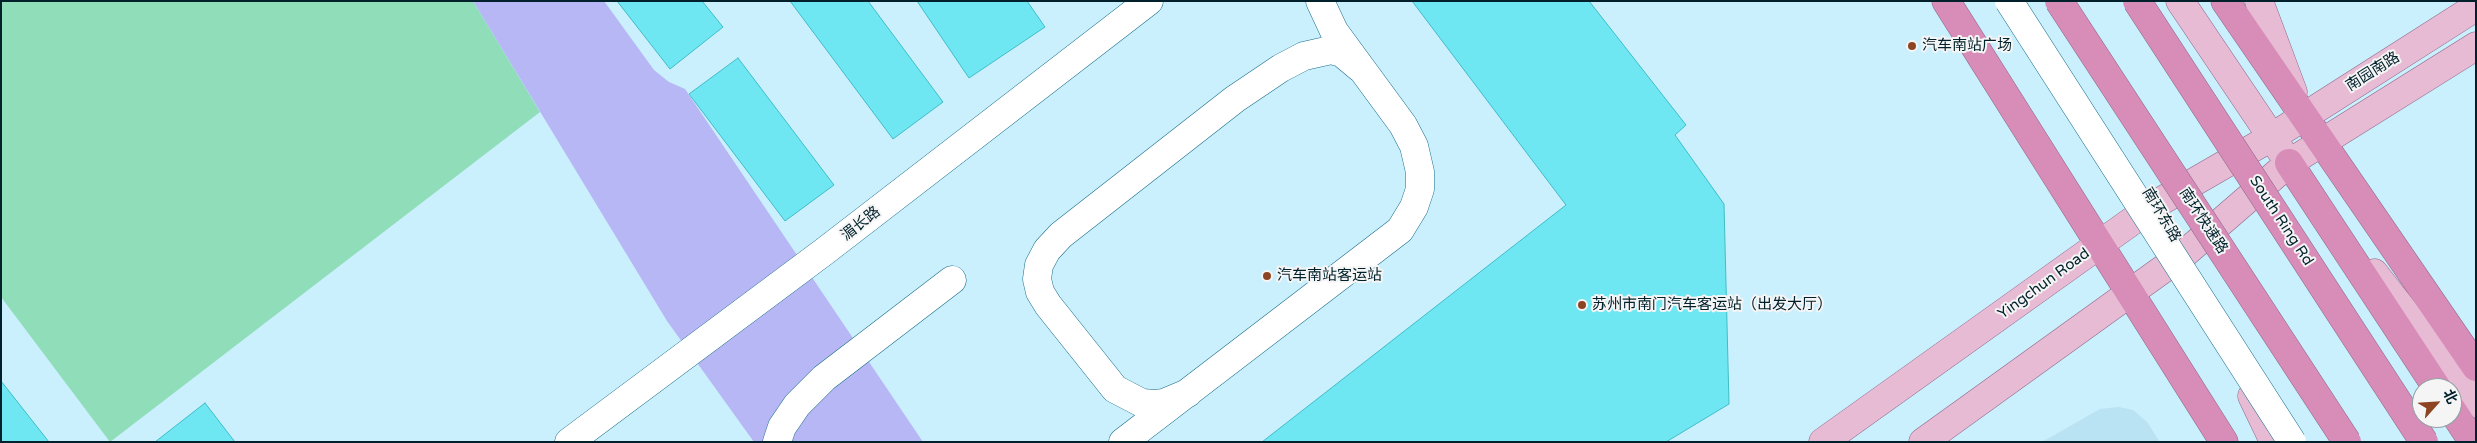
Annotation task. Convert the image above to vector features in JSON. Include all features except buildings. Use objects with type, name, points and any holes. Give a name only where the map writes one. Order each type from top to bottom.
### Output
[{"type":"highway","points":[[1946,1],[2224,442]]},
{"type":"highway","name":"南环快速路","points":[[2059,1],[2347,442]]},
{"type":"highway","name":"South Ring Rd","points":[[2137,1],[2424,442]]},
{"type":"highway","points":[[2225,1],[2302,117],[2476,367]]},
{"type":"highway","points":[[2289,163],[2430,378]]},
{"type":"highway","points":[[2462,425],[2473,442]]},
{"type":"main road","name":"南环东路","points":[[2025,1],[2156,204],[2184,254],[2274,442]]},
{"type":"main road","points":[[2180,1],[2289,163],[2476,404]]},
{"type":"main road","points":[[2259,1],[2302,117]]},
{"type":"main road","name":"南园南路","points":[[2272,137],[2476,7]]},
{"type":"main road","points":[[1923,442],[2184,254],[2289,163],[2476,46]]},
{"type":"main road","name":"Yingchun Road","points":[[1823,442],[2156,204],[2272,137]]},
{"type":"main road","points":[[2190,184],[2359,442]]},
{"type":"street","name":"湄长路","points":[[569,442],[674,361],[825,251],[1149,1]]},
{"type":"street","points":[[1127,441],[1400,230],[1414,207],[1420,189],[1420,172],[1414,146],[1403,126],[1334,31],[1320,1]]},
{"type":"street","points":[[2009,1],[2292,442]]},
{"type":"street","points":[[1188,393],[1164,403],[1155,404],[1142,403],[1115,390],[1048,305],[1040,292],[1037,279],[1039,265],[1047,250],[1061,235],[1219,111],[1281,68],[1304,56],[1331,50],[1342,53],[1360,68]]},
{"type":"street","points":[[777,442],[782,427],[797,405],[824,378],[952,280]]},
{"type":"shaded area","points":[[2118,407],[2133,410],[2147,422],[2160,442],[2042,442],[2100,409]]},
{"type":"green space","points":[[1,1],[473,1],[540,112],[110,442],[1,297]]},
{"type":"water","points":[[473,1],[604,1],[654,70],[669,82],[685,89],[923,442],[754,442],[667,321]]},
{"type":"place","name":"汽车南站广场","points":[[1912,46]]},
{"type":"place","name":"汽车南站客运站","points":[[1267,276]]},
{"type":"place","name":"苏州市南门汽车客运站（出发大厅）","points":[[1582,305]]}]
